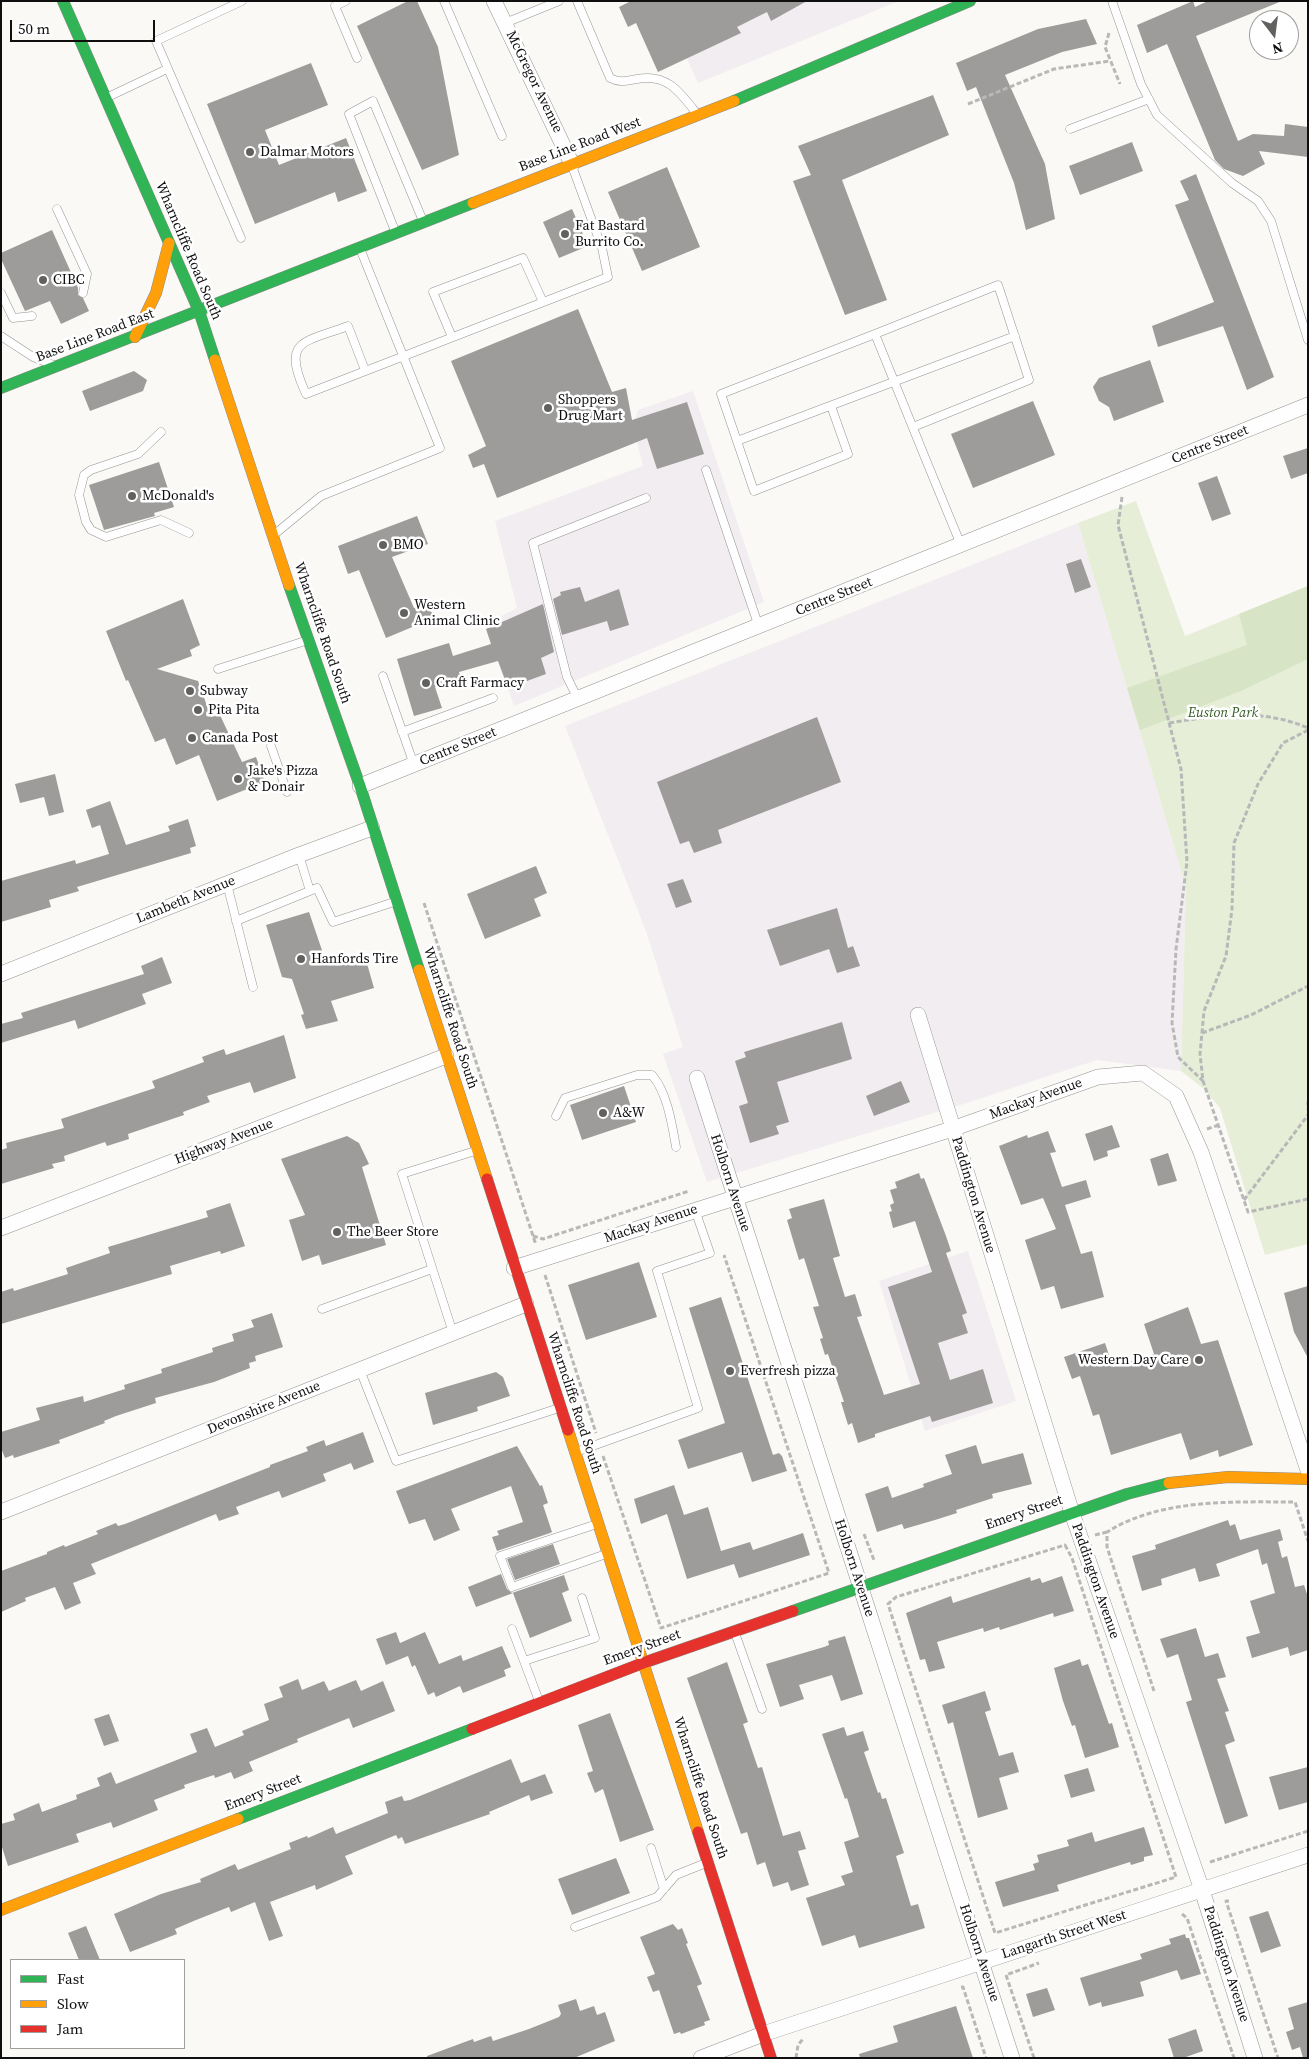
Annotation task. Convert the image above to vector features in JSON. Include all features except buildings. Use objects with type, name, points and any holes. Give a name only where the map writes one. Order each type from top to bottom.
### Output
[{"type":"street","name":"Wharncliffe Road South","points":[[63,1],[199,311],[307,640],[360,786],[514,1268],[771,2058]]},
{"type":"street","name":"McGregor Avenue","points":[[494,1],[572,164]]},
{"type":"street","name":"Base Line Road West","points":[[199,311],[698,116],[970,1]]},
{"type":"street","points":[[135,337],[156,293],[170,243]]},
{"type":"street","name":"Base Line Road East","points":[[1,388],[199,311]]},
{"type":"street","name":"Centre Street","points":[[360,786],[1308,405]]},
{"type":"street","name":"Lambeth Avenue","points":[[1,974],[299,854],[372,828]]},
{"type":"street","name":"Paddington Avenue","points":[[918,1015],[1072,1512],[1202,1890],[1255,2058]]},
{"type":"street","name":"Highway Avenue","points":[[1,1228],[446,1056]]},
{"type":"street","name":"Mackay Avenue","points":[[514,1268],[952,1129],[1098,1077],[1143,1073],[1176,1096],[1201,1152],[1308,1470]]},
{"type":"street","name":"Holborn Avenue","points":[[697,1078],[1012,2058]]},
{"type":"street","name":"Devonshire Avenue","points":[[1,1512],[526,1304]]},
{"type":"street","name":"Emery Street","points":[[1,1910],[643,1663],[1072,1512],[1172,1482],[1228,1477],[1308,1479]]},
{"type":"street","name":"Langarth Street West","points":[[701,2058],[763,2034],[1308,1856]]},
{"type":"lane","points":[[241,238],[156,41],[242,1]]},
{"type":"lane","points":[[346,1],[335,6],[357,58]]},
{"type":"lane","points":[[444,1],[502,136]]},
{"type":"lane","points":[[505,23],[559,1]]},
{"type":"lane","points":[[577,1],[610,78],[619,83],[648,77],[666,80],[674,86],[698,116]]},
{"type":"lane","points":[[1112,1],[1141,84],[1157,115],[1232,183],[1258,201],[1271,221],[1308,340]]},
{"type":"lane","points":[[107,98],[167,69]]},
{"type":"lane","points":[[1070,129],[1149,99]]},
{"type":"lane","points":[[396,234],[349,114],[372,101],[424,222]]},
{"type":"lane","points":[[366,370],[348,326],[300,344],[295,352],[297,374],[306,394],[608,277],[602,248],[572,164]]},
{"type":"lane","points":[[57,209],[86,274],[83,293]]},
{"type":"lane","points":[[273,535],[321,496],[440,448],[360,249]]},
{"type":"lane","points":[[452,337],[433,292],[522,258],[543,302]]},
{"type":"lane","points":[[831,406],[848,454],[754,491],[721,394],[998,285],[1029,380],[913,427]]},
{"type":"lane","points":[[1,293],[13,318],[32,316]]},
{"type":"lane","points":[[875,334],[961,545]]},
{"type":"lane","points":[[1,336],[33,357],[58,366]]},
{"type":"lane","points":[[737,441],[1015,336]]},
{"type":"lane","points":[[161,432],[138,454],[91,470],[84,475],[79,495],[86,522],[91,530],[106,537],[161,520],[189,533]]},
{"type":"lane","points":[[706,470],[759,627]]},
{"type":"lane","points":[[578,700],[567,677],[534,543],[646,498]]},
{"type":"lane","points":[[218,668],[307,640]]},
{"type":"lane","points":[[383,676],[414,765]]},
{"type":"lane","points":[[402,732],[492,698]]},
{"type":"lane","points":[[271,746],[287,792]]},
{"type":"lane","points":[[299,854],[310,891]]},
{"type":"lane","points":[[227,884],[254,987]]},
{"type":"lane","points":[[236,921],[317,888],[333,922],[396,901]]},
{"type":"lane","points":[[556,1116],[565,1098],[637,1075],[652,1075],[658,1082],[673,1127],[676,1147]]},
{"type":"lane","points":[[453,1333],[402,1174],[477,1150]]},
{"type":"lane","points":[[575,1452],[698,1408],[657,1271],[710,1253],[695,1210]]},
{"type":"lane","points":[[322,1309],[432,1269]]},
{"type":"lane","points":[[360,1370],[396,1461],[560,1408]]},
{"type":"lane","points":[[598,1524],[500,1556],[512,1587],[608,1553]]},
{"type":"lane","points":[[524,1661],[595,1638],[582,1598]]},
{"type":"lane","points":[[512,1628],[540,1703]]},
{"type":"lane","points":[[734,1630],[762,1709]]},
{"type":"lane","points":[[651,1848],[664,1889]]},
{"type":"lane","points":[[575,1927],[657,1897],[676,1875],[708,1862]]},
{"type":"path","points":[[1106,24],[1109,32],[1105,47],[1120,84]]},
{"type":"path","points":[[968,104],[1054,70],[1110,61]]},
{"type":"path","points":[[1125,479],[1118,525],[1181,769],[1187,862],[1176,949],[1172,1022],[1178,1056],[1203,1082]]},
{"type":"path","points":[[1169,723],[1230,713],[1288,720],[1308,729]]},
{"type":"path","points":[[1308,729],[1283,743],[1258,784],[1234,842],[1232,909],[1226,956],[1204,1011],[1200,1054],[1203,1082],[1248,1212],[1308,1199]]},
{"type":"path","points":[[424,903],[599,1444],[661,1628],[829,1574],[722,1250]]},
{"type":"path","points":[[1202,1033],[1251,1015],[1308,986]]},
{"type":"path","points":[[1308,1101],[1308,1110]]},
{"type":"path","points":[[1244,1200],[1308,1115]]},
{"type":"path","points":[[533,1236],[543,1239],[689,1191]]},
{"type":"path","points":[[1155,1696],[1106,1547],[1107,1532],[1124,1520],[1172,1508],[1228,1502],[1295,1502],[1308,1541]]},
{"type":"path","points":[[863,1532],[872,1560],[881,1557]]},
{"type":"path","points":[[1065,1545],[1072,1558],[1176,1878],[995,1933],[888,1604],[896,1597],[1065,1545]]},
{"type":"path","points":[[1207,1853],[1210,1862],[1308,1831]]},
{"type":"path","points":[[1236,1898],[1226,1901],[1278,2058]]},
{"type":"path","points":[[1180,1913],[1187,1918],[1234,2058]]},
{"type":"path","points":[[1034,2058],[1006,1975],[1043,1962]]},
{"type":"path","points":[[954,1990],[963,1987],[986,2058]]},
{"type":"path","points":[[796,2058],[798,2045],[805,2038]]},
{"type":"shaded area","points":[[661,1],[899,1],[698,83]]},
{"type":"shaded area","points":[[693,391],[764,602],[514,706],[485,624],[517,608],[495,521],[643,466],[633,426],[638,410]]},
{"type":"shaded area","points":[[1078,523],[1186,887],[1181,1071],[1097,1060],[970,1102],[707,1182],[663,1054],[683,1047],[646,931],[565,726]]},
{"type":"shaded area","points":[[968,1251],[1016,1401],[925,1431],[879,1281]]},
{"type":"green space","name":"Euston Park","points":[[1136,501],[1185,636],[1308,586],[1308,1244],[1265,1255],[1220,1108],[1204,1089],[1181,1071],[1186,887],[1078,523]]},
{"type":"green space","points":[[1308,586],[1308,659],[1241,691],[1140,730],[1127,688],[1247,645],[1239,614]]},
{"type":"traffic: fast","points":[[63,1],[199,311],[215,360]]},
{"type":"traffic: fast","points":[[734,101],[970,1]]},
{"type":"traffic: fast","points":[[1,388],[473,203]]},
{"type":"traffic: fast","points":[[289,585],[360,786],[419,970]]},
{"type":"traffic: fast","points":[[793,1611],[1127,1494],[1169,1483]]},
{"type":"traffic: fast","points":[[238,1819],[472,1729]]},
{"type":"traffic: slow","points":[[473,203],[734,101]]},
{"type":"traffic: slow","points":[[135,337],[156,293],[169,243]]},
{"type":"traffic: slow","points":[[215,360],[289,585]]},
{"type":"traffic: slow","points":[[419,970],[487,1179]]},
{"type":"traffic: slow","points":[[568,1430],[698,1832]]},
{"type":"traffic: slow","points":[[1169,1483],[1228,1477],[1308,1479]]},
{"type":"traffic: slow","points":[[1,1910],[238,1819]]},
{"type":"traffic: jam","points":[[487,1179],[568,1430]]},
{"type":"traffic: jam","points":[[472,1729],[643,1663],[793,1611]]},
{"type":"traffic: jam","points":[[698,1832],[771,2058]]},
{"type":"place","name":"Dalmar Motors","points":[[250,152]]},
{"type":"place","name":"Fat Bastard Burrito Co.","points":[[565,234]]},
{"type":"place","name":"CIBC","points":[[43,280]]},
{"type":"place","name":"Shoppers Drug Mart","points":[[548,408]]},
{"type":"place","name":"McDonald's","points":[[132,496]]},
{"type":"place","name":"BMO","points":[[383,545]]},
{"type":"place","name":"Western Animal Clinic","points":[[404,613]]},
{"type":"place","name":"Craft Farmacy","points":[[426,683]]},
{"type":"place","name":"Subway","points":[[190,691]]},
{"type":"place","name":"Pita Pita","points":[[198,710]]},
{"type":"place","name":"Canada Post","points":[[192,738]]},
{"type":"place","name":"Jake's Pizza & Donair","points":[[238,779]]},
{"type":"place","name":"Hanfords Tire","points":[[301,959]]},
{"type":"place","name":"A&W","points":[[603,1113]]},
{"type":"place","name":"The Beer Store","points":[[337,1232]]},
{"type":"place","name":"Western Day Care","points":[[1199,1360]]},
{"type":"place","name":"Everfresh pizza","points":[[730,1371]]}]
